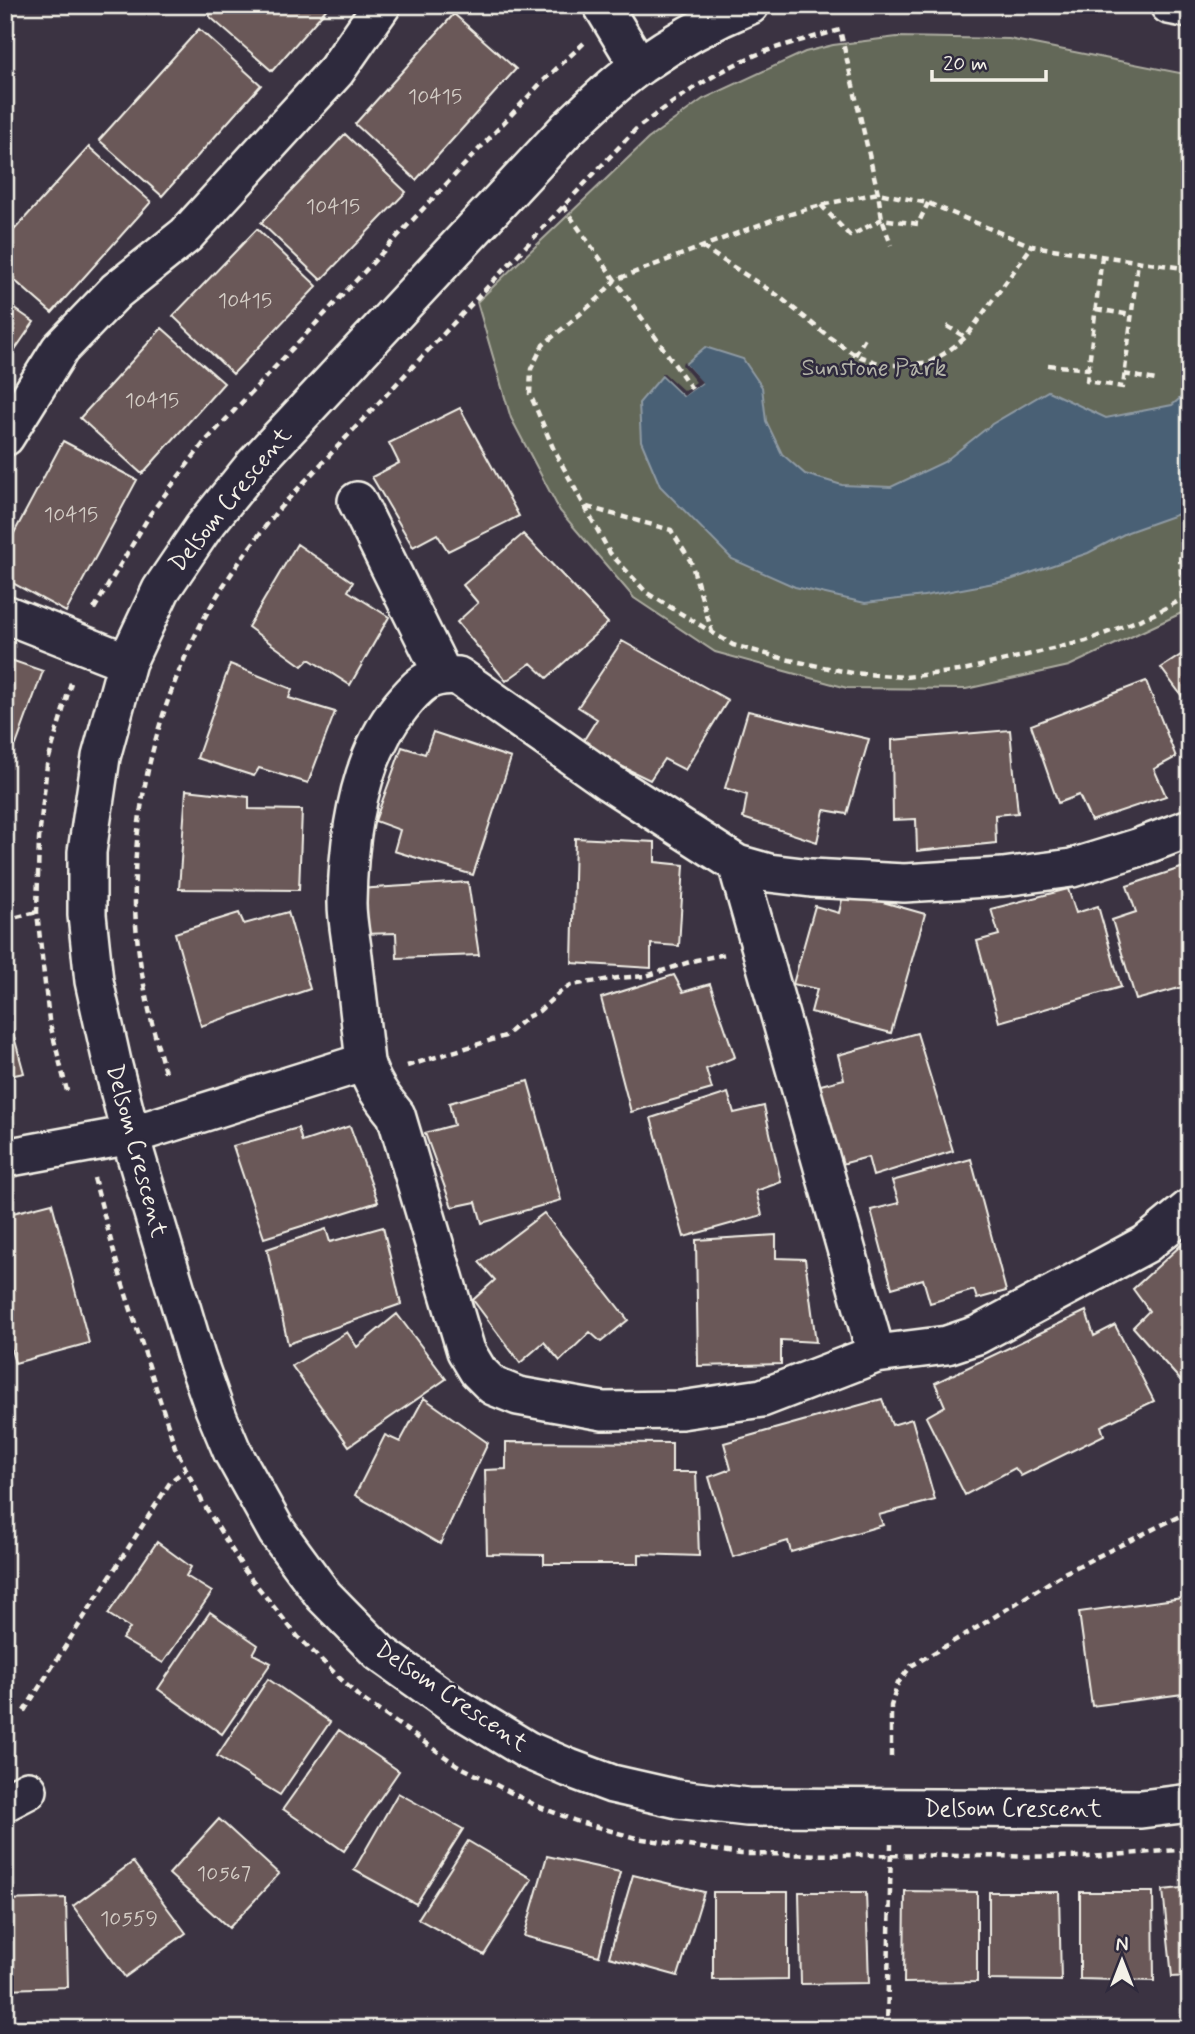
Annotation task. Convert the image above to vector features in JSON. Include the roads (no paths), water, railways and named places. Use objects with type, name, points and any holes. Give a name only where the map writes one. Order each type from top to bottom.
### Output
[{"type":"street","points":[[5,437],[60,349],[116,290],[187,234],[335,71],[382,5]]},
{"type":"street","points":[[602,5],[639,66]]},
{"type":"street","name":"Delsom Crescent","points":[[750,5],[715,20],[639,66],[567,129],[255,464],[203,528],[161,590],[127,662],[101,757],[87,852],[87,915],[94,981],[112,1062],[161,1244],[195,1357],[232,1451],[252,1490],[277,1532],[324,1596],[380,1653],[456,1707],[527,1749],[569,1768],[612,1784],[678,1799],[747,1807],[890,1809],[1141,1809],[1190,1803]]},
{"type":"street","points":[[1169,5],[1190,9]]},
{"type":"street","points":[[357,501],[443,674]]},
{"type":"street","points":[[5,614],[127,662]]},
{"type":"street","points":[[1190,828],[1072,868],[1003,877],[904,883],[769,873],[737,864],[609,782],[458,676],[443,674],[427,680],[410,695],[392,717],[372,756],[354,816],[347,905],[367,1069],[382,1098],[396,1115],[466,1351],[478,1371],[493,1386],[518,1396],[603,1411],[681,1410],[762,1398],[876,1354],[947,1345],[977,1335],[1146,1244],[1190,1208]]},
{"type":"street","points":[[737,864],[876,1354]]},
{"type":"street","points":[[5,1158],[131,1135],[367,1069]]},
{"type":"water","points":[[705,347],[743,359],[762,387],[766,421],[782,454],[805,474],[842,485],[891,487],[944,462],[992,424],[1048,391],[1106,418],[1172,405],[1190,390],[1190,510],[1128,532],[1088,553],[1010,580],[924,596],[865,603],[795,587],[732,559],[660,486],[641,441],[639,403],[662,376],[683,396],[701,383],[685,364]]},
{"type":"park label","name":"Sunstone Park","points":[[874,368]]}]
